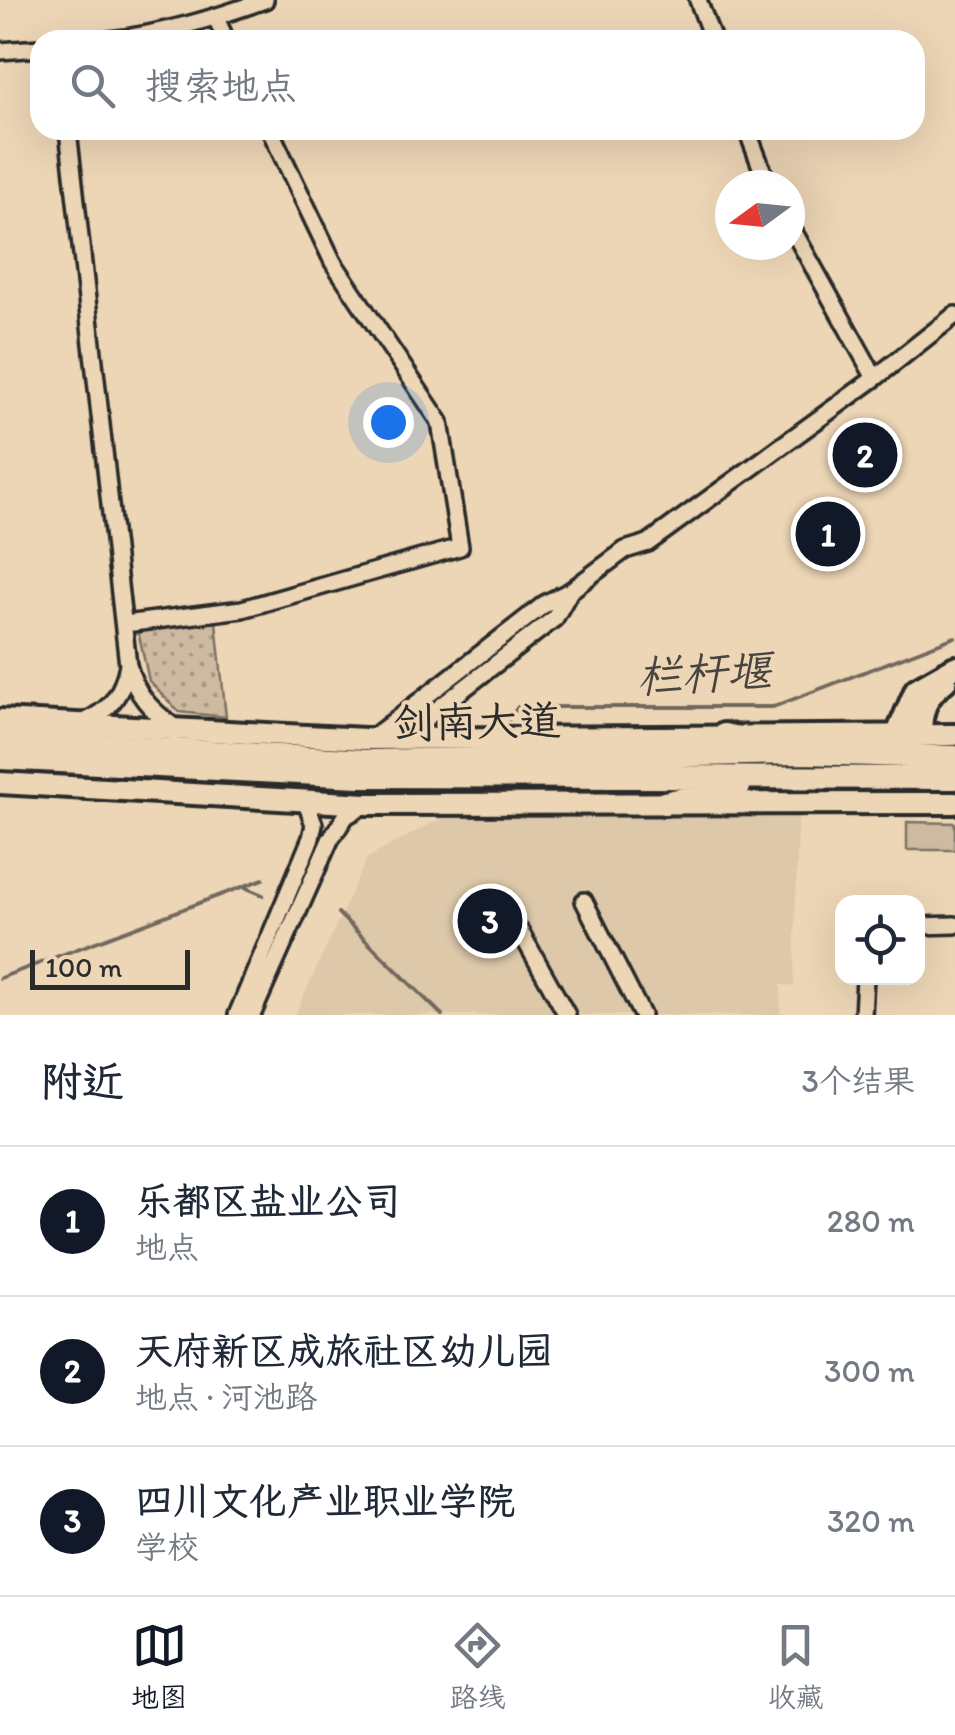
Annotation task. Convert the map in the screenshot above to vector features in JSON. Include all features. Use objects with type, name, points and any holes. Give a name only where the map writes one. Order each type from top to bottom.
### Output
[{"type":"highway","points":[[0,728],[36,742]]},
{"type":"highway","points":[[724,735],[801,753]]},
{"type":"highway","name":"剑南大道","points":[[0,740],[368,761],[801,753],[953,766]]},
{"type":"highway","name":"剑南大道","points":[[0,758],[360,776],[924,779],[953,766]]},
{"type":"highway","points":[[664,803],[782,778]]},
{"type":"main road","points":[[897,734],[916,690],[955,667]]},
{"type":"main road","points":[[921,734],[921,712],[932,691],[955,676]]},
{"type":"main road","points":[[0,720],[371,739],[955,734]]},
{"type":"main road","points":[[0,784],[366,804],[955,803]]},
{"type":"street","points":[[166,30],[216,18],[265,0]]},
{"type":"street","points":[[698,0],[709,30]]},
{"type":"street","points":[[216,18],[221,30]]},
{"type":"street","points":[[0,51],[30,49]]},
{"type":"street","points":[[69,140],[128,666],[143,700],[174,727]]},
{"type":"street","points":[[125,624],[242,610],[460,547],[440,422],[333,262],[275,140]]},
{"type":"street","points":[[751,140],[762,170]]},
{"type":"street","points":[[805,251],[875,378]]},
{"type":"street","points":[[371,739],[546,603],[570,591],[625,550],[648,543],[955,315]]},
{"type":"street","points":[[399,739],[555,618],[570,591]]},
{"type":"street","points":[[83,723],[111,705],[123,690],[128,666]]},
{"type":"street","points":[[237,1015],[312,838],[314,824],[305,800]]},
{"type":"street","points":[[252,1015],[330,840],[346,816],[366,804]]},
{"type":"street","points":[[584,901],[639,1014]]},
{"type":"street","points":[[925,926],[955,925]]},
{"type":"street","points":[[520,931],[567,1015]]},
{"type":"street","points":[[863,1015],[865,985]]},
{"type":"shaded area","points":[[216,622],[226,717],[179,712],[149,681],[138,631]]},
{"type":"shaded area","points":[[449,814],[798,816],[794,986],[781,985],[780,1015],[295,1015],[367,858]]},
{"type":"shaded area","points":[[907,822],[955,823],[955,850],[907,850]]},
{"type":"waterway","name":"栏杆堰","points":[[509,719],[518,707],[773,707],[955,637]]},
{"type":"waterway","name":"栏杆堰","points":[[0,978],[263,879]]},
{"type":"waterway","name":"栏杆堰","points":[[244,887],[263,895]]},
{"type":"waterway","name":"栏杆堰","points":[[338,913],[442,1015]]},
{"type":"place","name":"天府新区成旅社区幼儿园","points":[[865,455]]},
{"type":"place","name":"乐都区盐业公司","points":[[828,534]]},
{"type":"place","name":"四川文化产业职业学院","points":[[490,921]]}]
